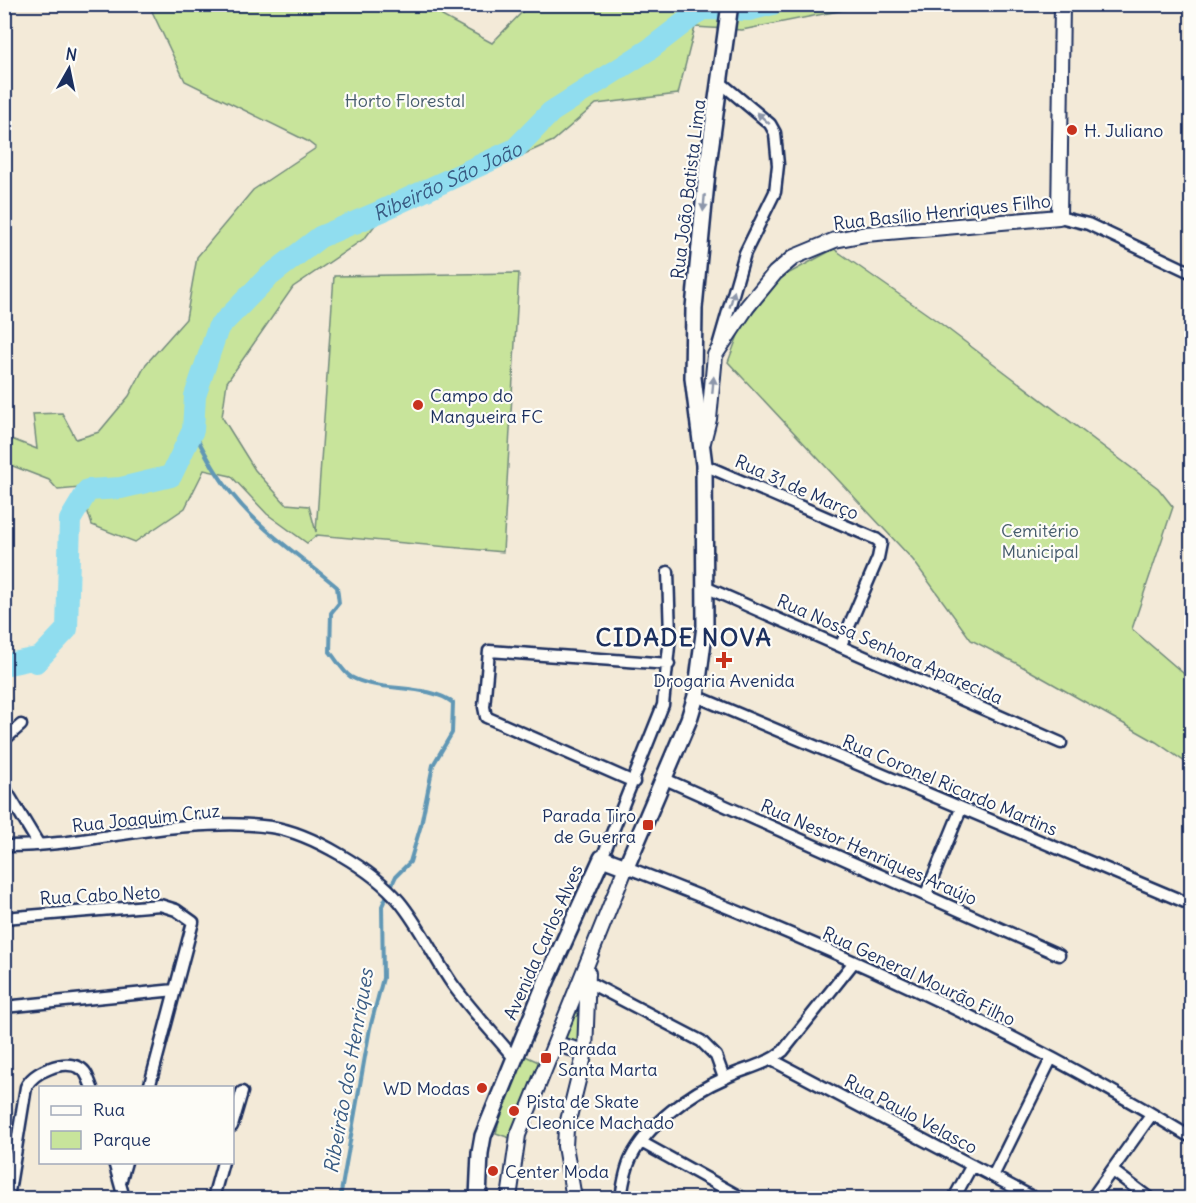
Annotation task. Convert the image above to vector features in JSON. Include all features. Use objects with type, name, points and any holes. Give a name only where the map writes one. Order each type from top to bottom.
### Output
[{"type":"main road","name":"Rua João Batista Lima","points":[[626,867],[665,779],[696,696],[705,626],[704,465],[693,378],[694,308],[707,172],[730,4]]},
{"type":"main road","name":"Avenida Carlos Alves","points":[[478,1198],[483,1136],[514,1058],[602,858],[626,867]]},
{"type":"street","points":[[1059,217],[1062,4]]},
{"type":"street","points":[[715,355],[745,253],[775,192],[778,165],[775,133],[770,124],[720,82]]},
{"type":"street","name":"Rua Basílio Henriques Filho","points":[[702,442],[710,410],[715,355],[731,329],[775,273],[794,257],[815,246],[866,234],[1059,217],[1088,224],[1191,273]]},
{"type":"street","name":"Rua 31 de Março","points":[[704,465],[881,543],[878,558],[841,645]]},
{"type":"street","points":[[602,858],[663,705],[669,664],[669,572]]},
{"type":"street","name":"Rua Nossa Senhora Aparecida","points":[[705,587],[1061,743]]},
{"type":"street","points":[[634,782],[490,720],[484,713],[489,651],[669,664]]},
{"type":"street","name":"Rua Coronel Ricardo Martins","points":[[696,696],[1191,905]]},
{"type":"street","points":[[4,740],[21,726]]},
{"type":"street","name":"Rua Nestor Henriques Araújo","points":[[665,779],[1059,955]]},
{"type":"street","points":[[4,787],[39,845]]},
{"type":"street","points":[[926,894],[961,809]]},
{"type":"street","name":"Rua Joaquim Cruz","points":[[4,846],[39,845],[190,826],[272,827],[295,833],[354,864],[380,882],[400,902],[454,986],[514,1058]]},
{"type":"street","points":[[509,1198],[518,1135],[626,867]]},
{"type":"street","name":"Rua General Mourão Filho","points":[[626,867],[708,899],[951,1006],[1152,1114],[1186,1135]]},
{"type":"street","name":"Rua Cabo Neto","points":[[4,918],[160,905],[176,910],[194,922],[175,990]]},
{"type":"street","points":[[574,1198],[565,1146],[566,1129],[585,1052],[589,962]]},
{"type":"street","points":[[621,1198],[630,1160],[640,1142],[694,1095],[724,1078],[772,1060],[783,1051],[854,962]]},
{"type":"street","points":[[588,982],[701,1041],[716,1056],[724,1078]]},
{"type":"street","points":[[4,1007],[175,990],[150,1086]]},
{"type":"street","points":[[556,1044],[585,1052]]},
{"type":"street","points":[[993,1176],[1051,1059]]},
{"type":"street","name":"Rua Paulo Velasco","points":[[772,1060],[1034,1198]]},
{"type":"street","points":[[8,1198],[26,1088],[34,1076],[64,1066],[81,1068],[91,1086]]},
{"type":"street","points":[[234,1119],[242,1092]]},
{"type":"street","points":[[1092,1198],[1152,1114]]},
{"type":"street","points":[[640,1142],[736,1197]]},
{"type":"street","points":[[115,1164],[124,1198]]},
{"type":"street","points":[[120,1183],[125,1164]]},
{"type":"street","points":[[213,1198],[222,1164]]},
{"type":"street","points":[[954,1198],[972,1166]]},
{"type":"street","points":[[1113,1171],[1149,1198]]},
{"type":"green space","name":"Horto Florestal","points":[[149,5],[438,5],[442,16],[492,43],[529,5],[869,5],[742,30],[695,27],[678,94],[596,104],[553,141],[379,220],[365,238],[293,287],[227,382],[222,417],[255,470],[286,504],[309,506],[316,532],[334,276],[519,273],[503,552],[317,535],[307,543],[267,514],[231,476],[204,470],[185,508],[135,542],[92,525],[80,488],[58,490],[49,480],[5,463],[5,440],[14,440],[37,449],[33,414],[62,413],[76,439],[99,432],[129,396],[146,364],[186,319],[197,257],[253,190],[316,148],[307,141],[185,81]]},
{"type":"green space","name":"Cemitério Municipal","points":[[834,249],[940,323],[1158,488],[1173,507],[1132,629],[1183,673],[1191,687],[1191,766],[1156,742],[971,640],[913,560],[728,362],[740,330],[780,278]]},
{"type":"green space","points":[[584,986],[582,1044],[565,1040],[563,1037]]},
{"type":"green space","name":"Pista de Skate Cleonice Machado","points":[[523,1055],[543,1064],[515,1140],[496,1133],[508,1089]]},
{"type":"waterway","name":"Ribeirão São João","points":[[4,665],[37,658],[36,662],[67,629],[70,520],[88,490],[121,488],[171,476],[193,430],[195,396],[218,328],[267,278],[320,237],[515,149],[551,112],[650,49],[702,9],[749,10],[773,4]]},
{"type":"waterway","name":"Ribeirão dos Henriques","points":[[193,430],[226,487],[243,507],[269,532],[337,587],[339,603],[331,613],[330,652],[345,672],[363,682],[431,693],[453,703],[452,733],[433,765],[421,825],[410,862],[396,876],[382,906],[383,978],[370,1028],[340,1198]]},
{"type":"place","name":"H. Juliano","points":[[1072,130]]},
{"type":"place","name":"Campo do Mangueira FC","points":[[418,405]]},
{"type":"place","name":"Drogaria Avenida","points":[[724,660]]},
{"type":"place","name":"Parada Tiro de Guerra","points":[[648,825]]},
{"type":"place","name":"Parada Santa Marta","points":[[546,1058]]},
{"type":"place","name":"WD Modas","points":[[482,1088]]},
{"type":"place","name":"Pista de Skate Cleonice Machado","points":[[514,1111]]},
{"type":"place","name":"Center Moda","points":[[493,1171]]},
{"type":"district","name":"CIDADE NOVA","points":[[684,637]]}]
